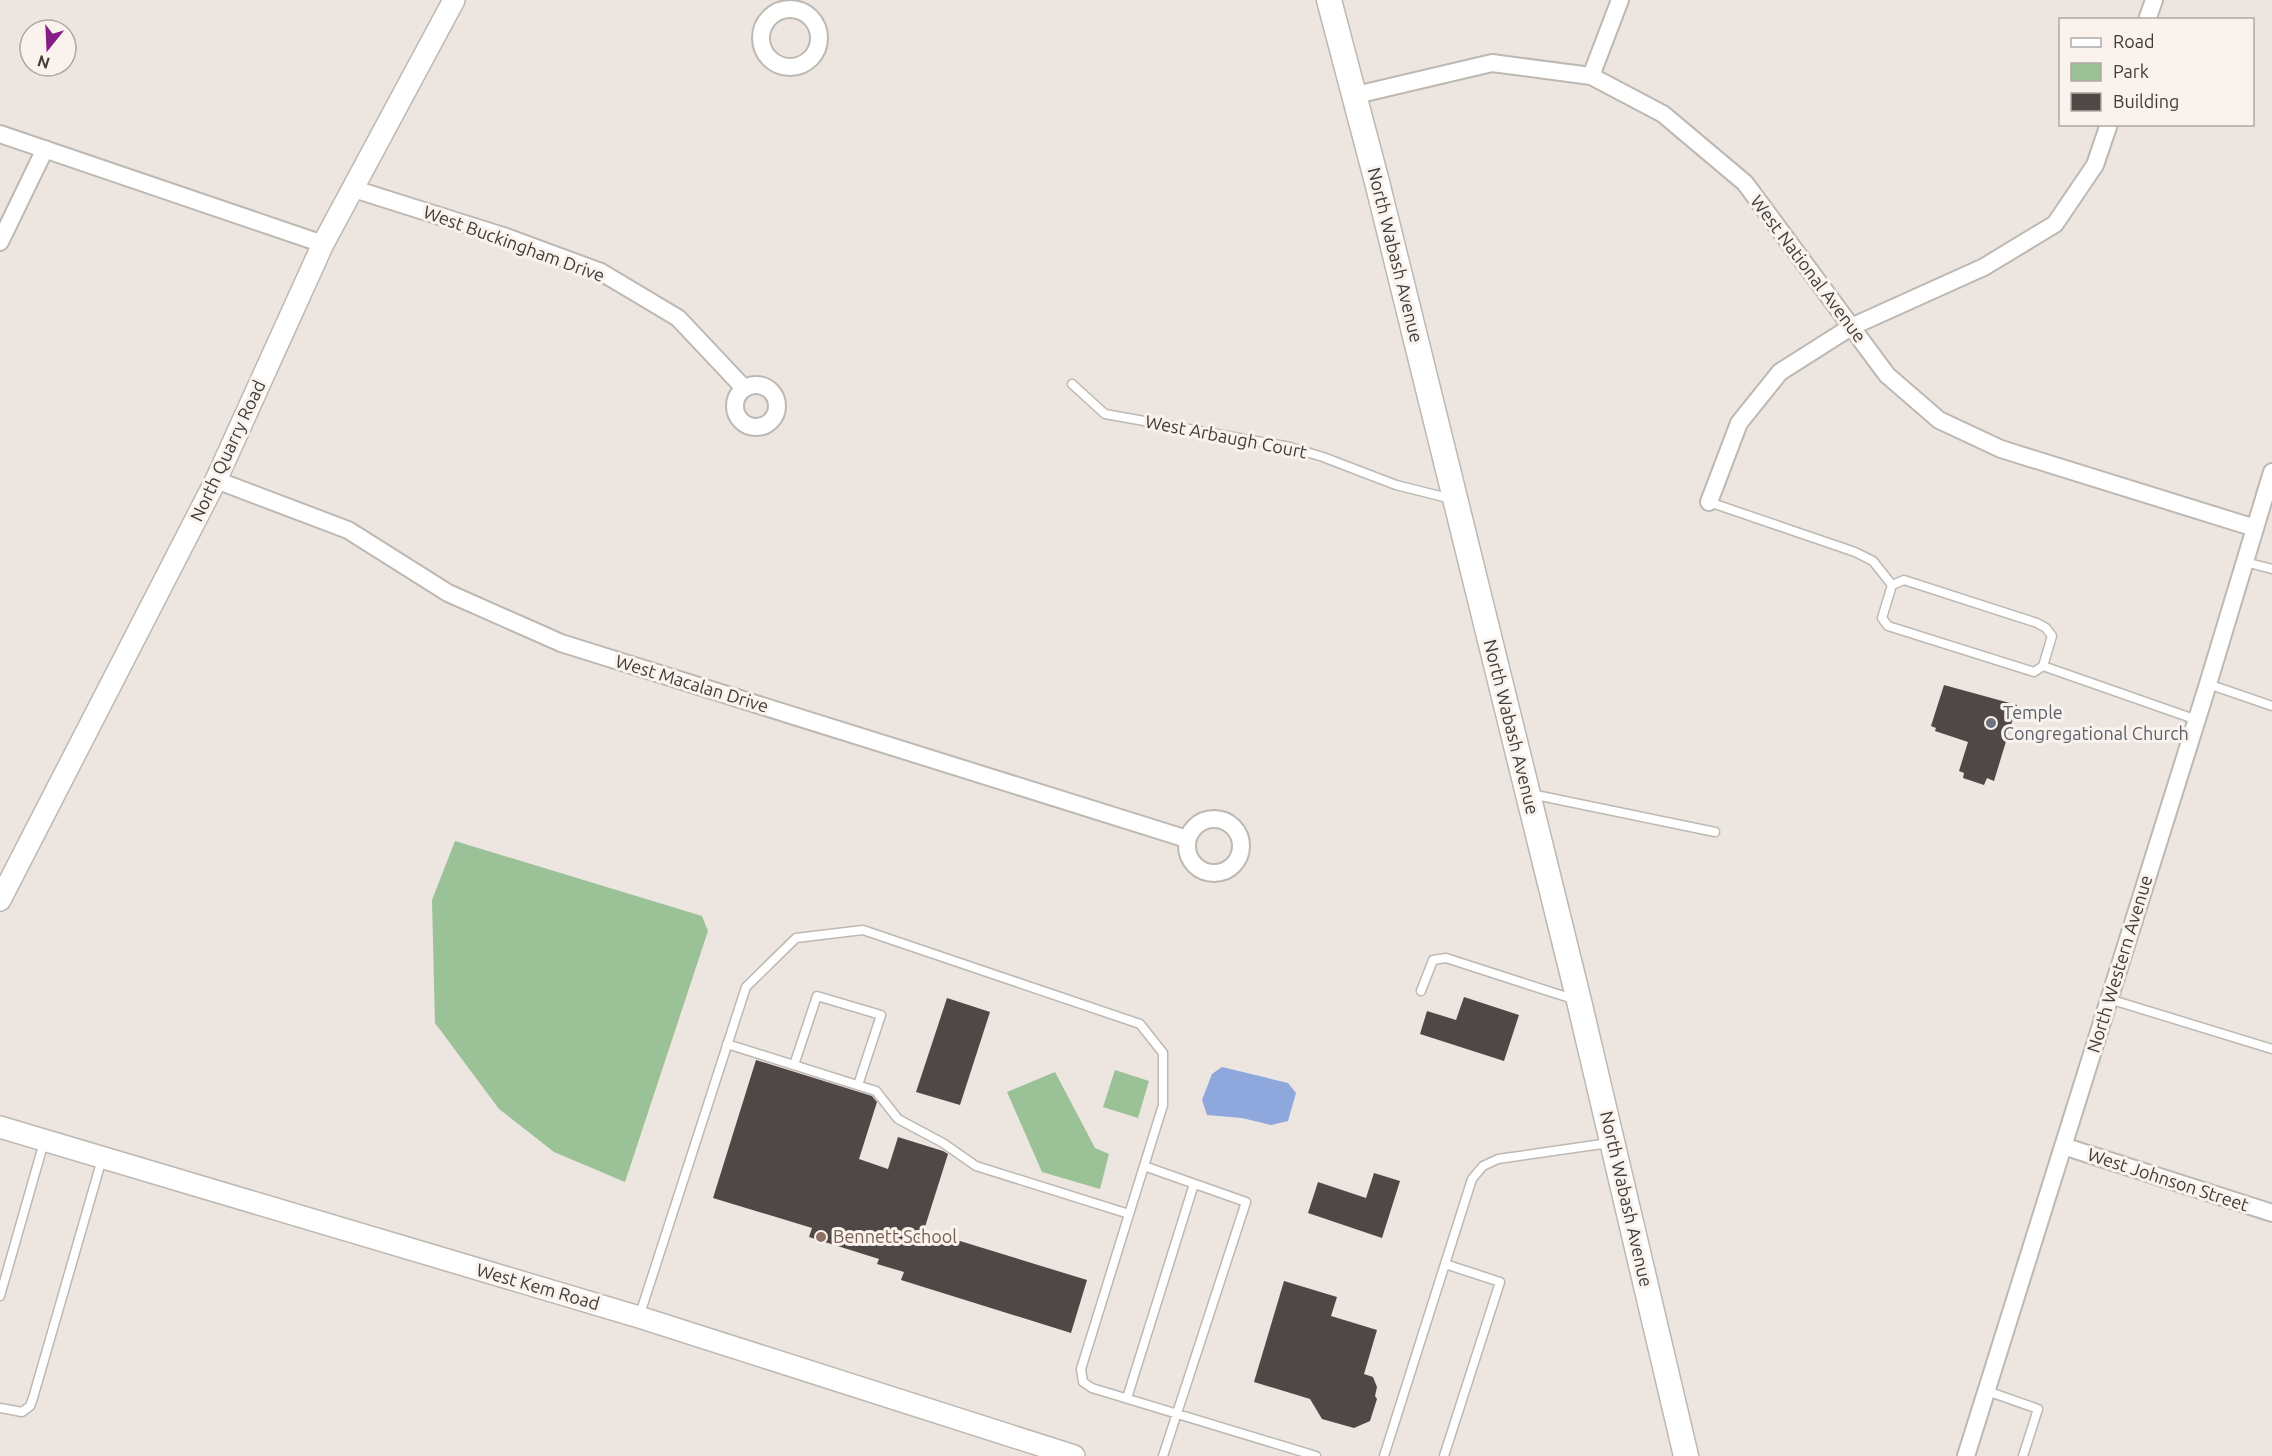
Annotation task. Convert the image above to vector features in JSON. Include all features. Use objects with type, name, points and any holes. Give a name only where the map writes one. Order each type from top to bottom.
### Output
[{"type":"main road","name":"North Wabash Avenue","points":[[1329,0],[1356,95],[1528,793],[1686,1456]]},
{"type":"street","name":"North Quarry Road","points":[[0,900],[216,480],[324,244],[454,0]]},
{"type":"street","points":[[1591,76],[1620,0]]},
{"type":"street","points":[[2148,18],[2154,0]]},
{"type":"street","name":"West National Avenue","points":[[1356,95],[1492,63],[1591,76],[1663,114],[1745,183],[1887,375],[1939,420],[2001,449],[2255,528]]},
{"type":"street","points":[[1709,502],[1739,423],[1780,372],[1851,327],[1984,267],[2055,224],[2095,165],[2108,126]]},
{"type":"street","points":[[0,134],[324,244]]},
{"type":"street","points":[[0,242],[45,149]]},
{"type":"street","name":"West Buckingham Drive","points":[[354,189],[506,237],[601,272],[678,318],[744,388]]},
{"type":"street","name":"North Western Avenue","points":[[1966,1456],[2197,720],[2272,472]]},
{"type":"street","name":"West Macalan Drive","points":[[216,480],[348,530],[448,593],[561,643],[1187,840]]},
{"type":"street","name":"West Kem Road","points":[[0,1127],[44,1142],[639,1317],[1074,1456]]},
{"type":"street","name":"West Johnson Street","points":[[2063,1146],[2272,1214]]},
{"type":"lane","name":"West Arbaugh Court","points":[[1072,384],[1105,414],[1290,447],[1396,485],[1456,500]]},
{"type":"lane","points":[[1709,502],[1855,552],[1873,561],[1892,585]]},
{"type":"lane","points":[[2245,562],[2272,569]]},
{"type":"lane","points":[[1904,580],[1914,582],[2037,623],[2046,628],[2052,636],[2043,666],[2034,672],[1888,626],[1882,618],[1892,585],[1904,580]]},
{"type":"lane","points":[[2043,666],[2197,720]]},
{"type":"lane","points":[[2208,684],[2272,706]]},
{"type":"lane","points":[[1528,793],[1715,832]]},
{"type":"lane","points":[[639,1317],[746,987],[796,938],[863,930],[1140,1024],[1163,1053],[1163,1106],[1081,1369],[1083,1382],[1092,1388],[1316,1456]]},
{"type":"lane","points":[[1420,991],[1433,960],[1446,958],[1579,1001]]},
{"type":"lane","points":[[794,1065],[817,996],[881,1016],[858,1085]]},
{"type":"lane","points":[[2109,999],[2272,1048]]},
{"type":"lane","points":[[727,1044],[876,1090],[898,1119],[943,1143],[976,1166],[1129,1214]]},
{"type":"lane","points":[[0,1296],[44,1142]]},
{"type":"lane","points":[[1384,1456],[1472,1179],[1483,1166],[1498,1159],[1612,1143]]},
{"type":"lane","points":[[0,1408],[22,1412],[30,1406],[102,1159]]},
{"type":"lane","points":[[1144,1166],[1246,1202],[1164,1456]]},
{"type":"lane","points":[[1127,1398],[1194,1184]]},
{"type":"lane","points":[[1444,1456],[1500,1282],[1445,1264]]},
{"type":"lane","points":[[1987,1391],[2038,1408],[2023,1456]]},
{"type":"green space","points":[[455,841],[702,916],[708,931],[625,1182],[554,1152],[499,1109],[435,1023],[432,900]]},
{"type":"green space","points":[[1115,1070],[1149,1081],[1138,1118],[1103,1107]]},
{"type":"green space","points":[[1055,1072],[1095,1148],[1109,1154],[1100,1189],[1042,1172],[1007,1092]]},
{"type":"water","points":[[1222,1067],[1288,1083],[1296,1093],[1288,1121],[1271,1125],[1242,1118],[1207,1115],[1202,1100],[1212,1074]]},
{"type":"building","points":[[1944,685],[2017,705],[1994,781],[1987,778],[1984,785],[1963,778],[1964,773],[1959,771],[1968,742],[1935,731],[1936,728],[1931,726]]},
{"type":"building","points":[[1464,997],[1519,1015],[1504,1061],[1420,1034],[1427,1011],[1456,1020]]},
{"type":"building","points":[[947,998],[990,1012],[960,1105],[916,1092]]},
{"type":"building","points":[[756,1060],[872,1096],[877,1102],[859,1159],[888,1169],[898,1137],[948,1154],[924,1230],[1087,1280],[1071,1333],[901,1280],[904,1272],[877,1264],[879,1259],[809,1237],[812,1228],[713,1198]]},
{"type":"building","points":[[1374,1173],[1400,1181],[1382,1238],[1308,1213],[1318,1182],[1366,1198]]},
{"type":"building","points":[[1284,1281],[1337,1297],[1331,1316],[1377,1330],[1364,1374],[1373,1377],[1377,1387],[1375,1396],[1377,1399],[1370,1421],[1354,1428],[1322,1419],[1310,1399],[1254,1382]]},
{"type":"place","name":"Temple Congregational Church","points":[[1991,723]]},
{"type":"place","name":"Bennett School","points":[[821,1237]]}]
